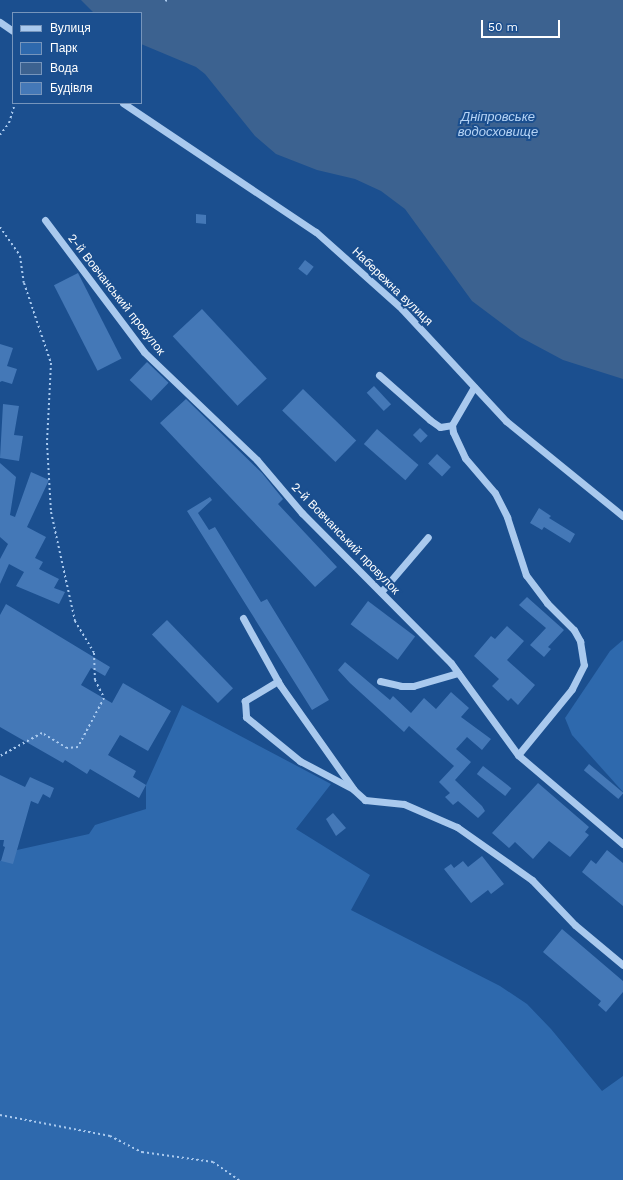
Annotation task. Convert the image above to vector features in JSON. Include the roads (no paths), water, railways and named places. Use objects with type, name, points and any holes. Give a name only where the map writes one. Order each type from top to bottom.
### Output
[{"type":"street","points":[[0,22],[12,30]]},
{"type":"street","name":"Набережна вулиця","points":[[124,104],[316,232],[402,309],[506,421],[623,516]]},
{"type":"street","name":"2-й Вовчанський провулок","points":[[45,220],[144,352],[257,460],[302,514],[458,673],[518,755],[623,844]]},
{"type":"street","points":[[379,375],[440,427],[452,425]]},
{"type":"street","points":[[474,387],[452,425],[453,432],[465,458],[495,493],[507,517],[526,575],[547,603],[574,630],[580,641],[584,665],[572,689],[518,755]]},
{"type":"street","points":[[380,592],[428,537]]},
{"type":"street","points":[[243,618],[278,681],[354,790],[365,800],[404,804],[457,828],[532,880],[575,925],[623,965]]},
{"type":"street","points":[[380,681],[401,686],[414,686],[458,673]]},
{"type":"street","points":[[278,681],[245,701],[246,717],[300,761],[354,790]]},
{"type":"water","name":"Дніпровське водосховище","points":[[81,0],[623,0],[623,379],[563,360],[520,337],[472,301],[405,209],[381,191],[355,179],[317,170],[276,154],[255,136],[205,74],[196,67],[142,44],[142,12],[93,12]]}]
